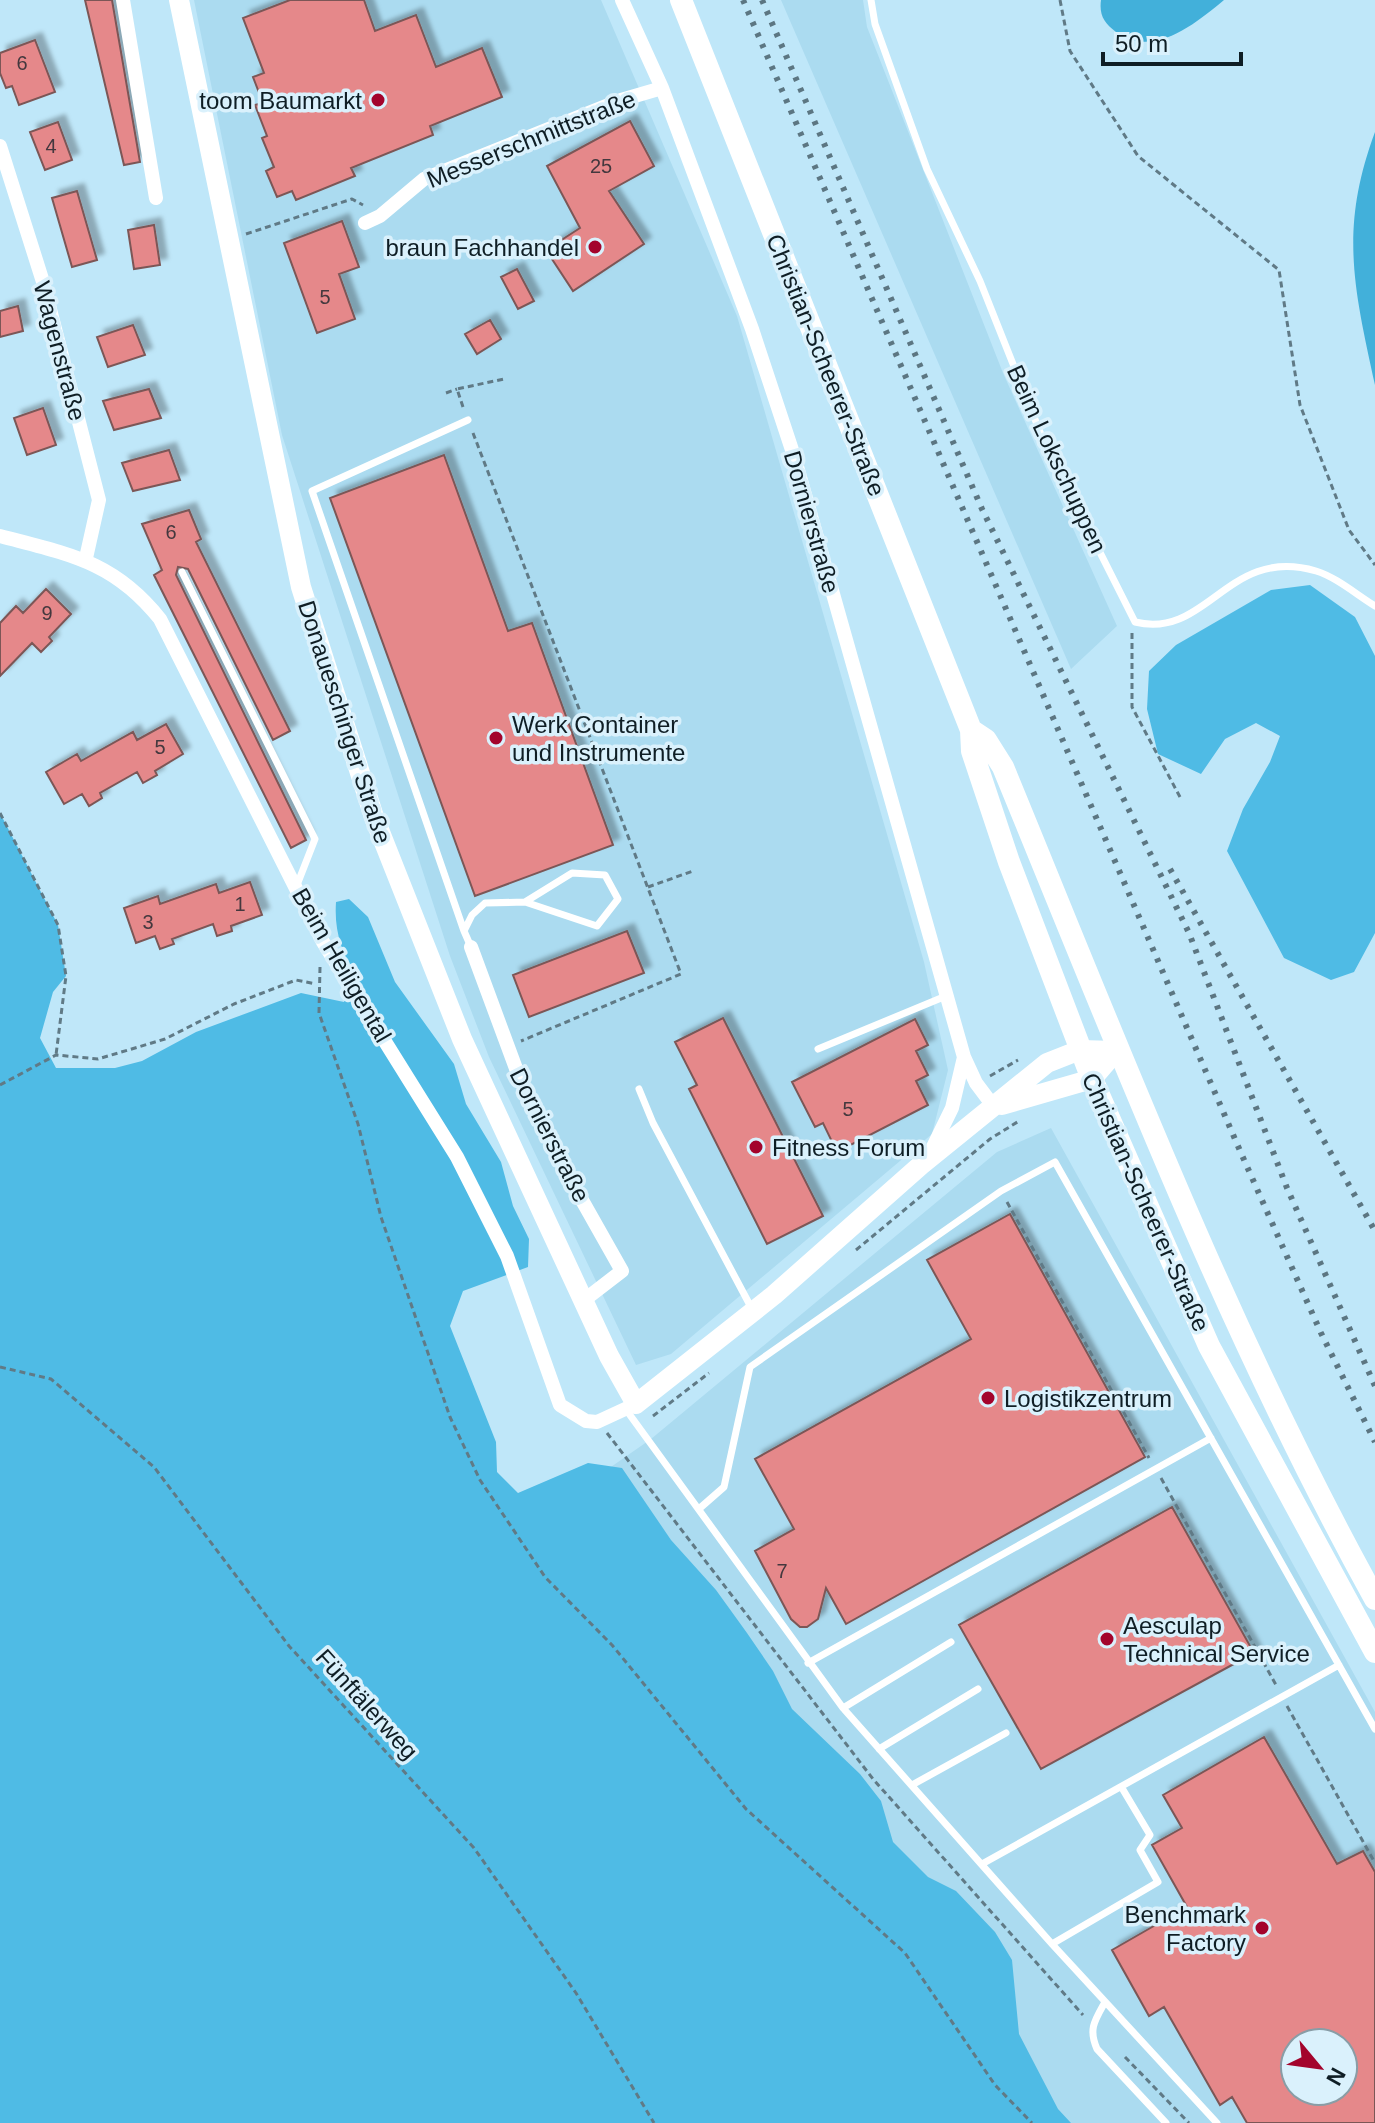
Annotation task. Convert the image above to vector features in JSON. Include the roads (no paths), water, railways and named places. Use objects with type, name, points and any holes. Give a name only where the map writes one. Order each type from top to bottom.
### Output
[{"type":"main road","name":"Christian-Scheerer-Straße","points":[[681,0],[971,730],[972,751],[1009,862],[1092,1079],[1209,1346],[1375,1652]]},
{"type":"main road","name":"Christian-Scheerer-Straße","points":[[971,730],[986,740],[1003,767],[1116,1051],[1221,1296],[1306,1475],[1375,1599]]},
{"type":"street","points":[[123,0],[156,198]]},
{"type":"street","name":"Donaueschinger Straße","points":[[179,0],[231,238],[301,587],[374,817],[462,1039],[631,1408]]},
{"type":"street","name":"Dornierstraße","points":[[622,0],[662,88],[752,329],[794,456],[964,1057],[976,1083],[994,1107]]},
{"type":"street","name":"Messerschmittstraße","points":[[365,223],[380,216],[424,179],[621,100],[662,88]]},
{"type":"street","name":"Wagenstraße","points":[[0,146],[43,282],[99,500],[86,558]]},
{"type":"street","name":"Beim Heiligental","points":[[0,536],[86,558],[115,574],[140,594],[160,619],[323,942],[457,1157],[507,1256],[560,1405],[586,1421],[597,1422],[631,1408]]},
{"type":"street","name":"Dornierstraße","points":[[471,947],[507,1046],[574,1186],[622,1271],[583,1301]]},
{"type":"street","points":[[631,1408],[753,1311],[921,1165],[1047,1063],[1080,1050],[1116,1051]]},
{"type":"street","points":[[994,1107],[1092,1079],[1116,1051]]},
{"type":"street","points":[[921,1165],[943,1132],[964,1057]]},
{"type":"lane","name":"Beim Lokschuppen","points":[[871,0],[875,24],[927,169],[980,281],[1042,437],[1135,622],[1152,626],[1177,622],[1199,609],[1230,583],[1269,567],[1317,571],[1375,606]]},
{"type":"lane","points":[[468,420],[312,491],[471,947]]},
{"type":"lane","points":[[182,572],[315,839],[296,887]]},
{"type":"lane","points":[[464,931],[472,915],[485,903],[525,902],[597,926],[618,899],[605,875],[572,873],[525,902]]},
{"type":"lane","points":[[818,1049],[946,996]]},
{"type":"lane","points":[[639,1089],[653,1123],[753,1311]]},
{"type":"lane","points":[[700,1508],[724,1487],[750,1367],[1001,1191],[1055,1162],[1375,1729]]},
{"type":"lane","points":[[631,1408],[808,1663],[843,1708],[1052,1944],[1217,2123]]},
{"type":"lane","points":[[808,1663],[1211,1438]]},
{"type":"lane","points":[[843,1708],[951,1642]]},
{"type":"lane","points":[[982,1864],[1339,1665]]},
{"type":"lane","points":[[879,1749],[978,1689]]},
{"type":"lane","points":[[912,1785],[1006,1733]]},
{"type":"lane","points":[[1052,1944],[1158,1882],[1140,1850],[1150,1835],[1122,1788]]},
{"type":"lane","points":[[1105,2002],[1092,2025],[1092,2037],[1097,2049],[1166,2123]]},
{"type":"railway","points":[[743,0],[1241,1153],[1321,1333],[1375,1442]]},
{"type":"railway","points":[[762,0],[982,509],[1189,933],[1287,1188],[1375,1386]]},
{"type":"railway","points":[[1170,869],[1375,1231]]},
{"type":"place","name":"toom Baumarkt","points":[[378,100]]},
{"type":"place","name":"braun Fachhandel","points":[[595,247]]},
{"type":"place","name":"Werk Container und Instrumente","points":[[496,738]]},
{"type":"place","name":"Fitness Forum","points":[[756,1147]]},
{"type":"place","name":"Logistikzentrum","points":[[988,1398]]},
{"type":"place","name":"Aesculap Technical Service","points":[[1107,1639]]},
{"type":"place","name":"Benchmark Factory","points":[[1262,1928]]}]
